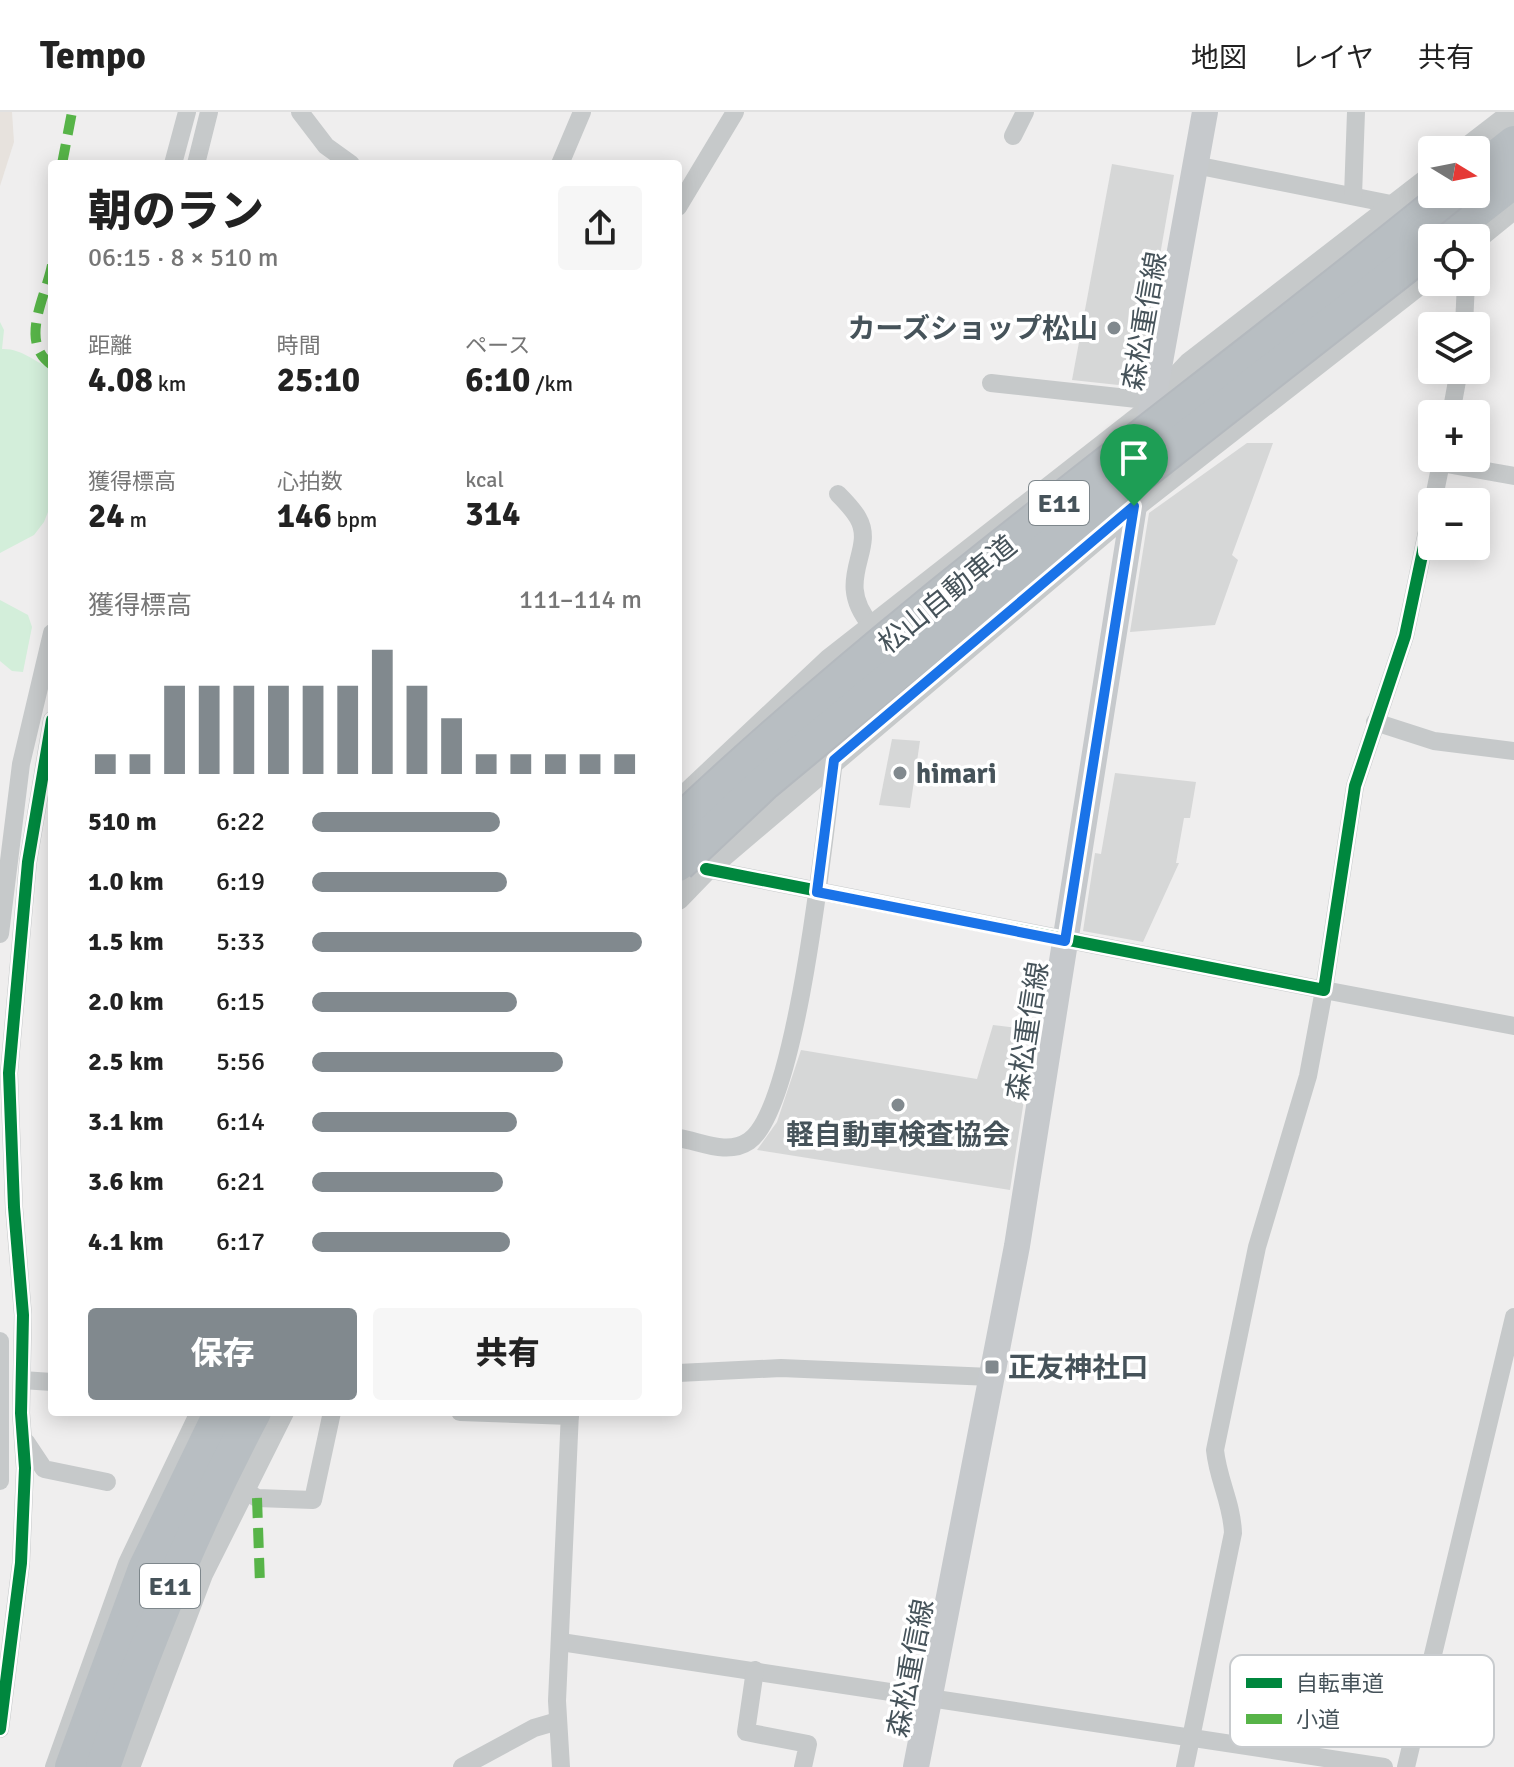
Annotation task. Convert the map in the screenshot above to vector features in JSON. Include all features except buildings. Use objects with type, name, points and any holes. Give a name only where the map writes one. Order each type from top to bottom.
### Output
[{"type":"highway","points":[[1459,224],[1514,181]]},
{"type":"highway","name":"松山自動車道","points":[[682,820],[745,760],[991,557],[1432,208]]},
{"type":"highway","name":"松山自動車道","points":[[692,867],[765,782],[1074,526],[1418,256]]},
{"type":"highway","name":"E11","points":[[72,1767],[145,1569],[186,1477],[219,1416]]},
{"type":"highway","name":"E11","points":[[103,1767],[172,1581],[213,1490],[252,1416]]},
{"type":"main road","name":"森松重信線","points":[[916,1767],[1017,1246],[1134,506],[1205,112]]},
{"type":"street","points":[[174,160],[187,112]]},
{"type":"street","points":[[197,160],[209,112]]},
{"type":"street","points":[[300,112],[326,146],[345,160]]},
{"type":"street","points":[[562,160],[582,112]]},
{"type":"street","points":[[682,200],[735,112]]},
{"type":"street","points":[[1013,136],[1025,112]]},
{"type":"street","points":[[1353,196],[1356,112]]},
{"type":"street","points":[[1497,128],[1514,113]]},
{"type":"street","points":[[1195,165],[1396,205]]},
{"type":"street","points":[[682,795],[808,676],[1155,401],[1190,364],[1418,188]]},
{"type":"street","points":[[1493,231],[1514,207]]},
{"type":"street","points":[[682,889],[692,867],[834,760],[1134,506],[1418,284]]},
{"type":"street","points":[[991,383],[1155,401]]},
{"type":"street","points":[[1490,471],[1514,476]]},
{"type":"street","points":[[838,494],[860,520],[862,533],[854,597],[857,607],[871,625]]},
{"type":"street","points":[[1185,1767],[1233,1533],[1233,1513],[1219,1482],[1215,1450],[1257,1247],[1308,1076],[1355,786],[1405,636],[1421,560]]},
{"type":"street","points":[[0,934],[21,764],[48,650]]},
{"type":"street","points":[[1375,722],[1434,741],[1514,751]]},
{"type":"street","points":[[0,1729],[21,1563],[25,1441],[21,1413],[23,1315],[14,1207],[9,1073],[28,862],[48,744]]},
{"type":"street","points":[[682,1139],[715,1147],[742,1145],[766,1122],[778,1096],[803,983],[834,760]]},
{"type":"street","points":[[692,867],[1514,1026]]},
{"type":"street","points":[[1436,1655],[1514,1317]]},
{"type":"street","points":[[0,1341],[0,1481]]},
{"type":"street","points":[[682,1373],[781,1368],[991,1377]]},
{"type":"street","points":[[22,1380],[48,1382]]},
{"type":"street","points":[[54,1767],[127,1563],[197,1416]]},
{"type":"street","points":[[128,1767],[201,1574],[280,1416]]},
{"type":"street","points":[[242,1489],[257,1498],[313,1500],[331,1416]]},
{"type":"street","points":[[561,1767],[558,1721],[570,1416]]},
{"type":"street","points":[[25,1441],[44,1469],[107,1482]]},
{"type":"street","points":[[561,1642],[1230,1745]]},
{"type":"street","points":[[755,1670],[746,1732],[808,1744],[803,1767]]},
{"type":"street","points":[[462,1767],[534,1728],[558,1721]]},
{"type":"street","points":[[1241,1747],[1384,1767]]},
{"type":"green space","points":[[0,322],[4,330],[2,349],[22,353],[48,367],[48,512],[34,535],[0,553]]},
{"type":"green space","points":[[0,600],[28,615],[32,627],[23,672],[12,671],[0,661]]},
{"type":"sand","points":[[0,112],[12,112],[14,142],[0,186]]},
{"type":"marked path","points":[[63,160],[72,112]]},
{"type":"marked path","points":[[48,278],[35,332],[37,344],[48,361]]},
{"type":"marked path","points":[[257,1498],[260,1584]]},
{"type":"cycle path","points":[[706,869],[1324,990],[1355,786],[1405,636],[1421,560]]},
{"type":"cycle path","points":[[0,1729],[21,1563],[25,1468],[21,1413],[23,1315],[14,1207],[9,1073],[28,862],[48,744]]},
{"type":"place","name":"カーズショップ松山","points":[[1114,328]]},
{"type":"place","name":"himari","points":[[900,773]]},
{"type":"place","name":"軽自動車検査協会","points":[[898,1105]]},
{"type":"place","name":"正友神社口","points":[[992,1367]]},
{"type":"route","points":[[1134,506],[1065,941],[817,892],[834,760],[1134,506]]}]
